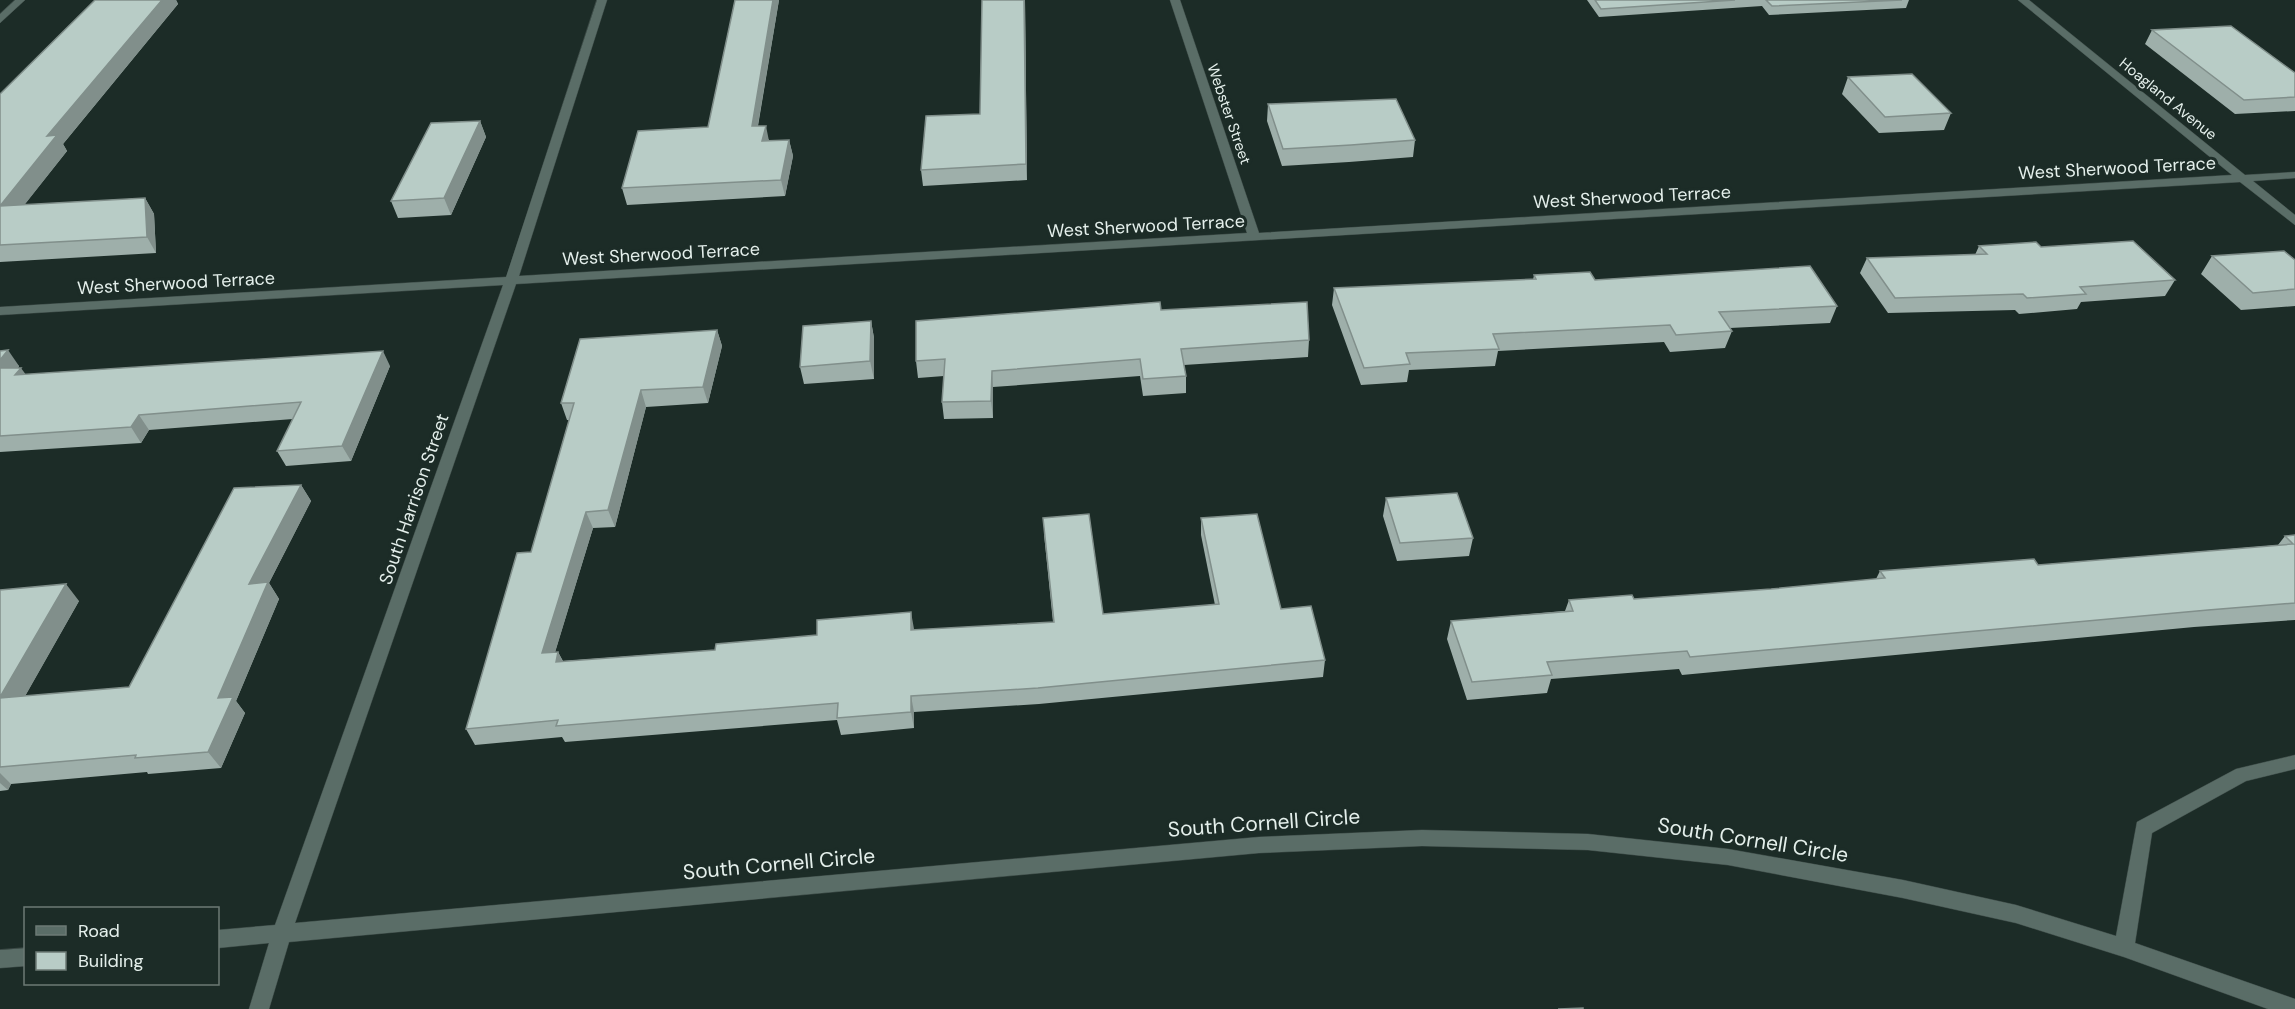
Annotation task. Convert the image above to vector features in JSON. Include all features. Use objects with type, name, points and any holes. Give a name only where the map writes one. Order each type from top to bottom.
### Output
[{"type":"street","points":[[0,20],[20,0]]},
{"type":"street","name":"South Harrison Street","points":[[259,1009],[282,933],[511,281],[602,0]]},
{"type":"street","name":"Webster Street","points":[[1175,0],[1255,238]]},
{"type":"street","name":"Hoagland Avenue","points":[[2023,0],[2295,221]]},
{"type":"street","name":"West Sherwood Terrace","points":[[0,311],[2295,175]]},
{"type":"street","points":[[2124,948],[2144,828],[2242,774],[2295,762]]},
{"type":"street","name":"South Cornell Circle","points":[[219,939],[1259,845],[1422,838],[1588,842],[1728,857],[1903,889],[2016,914],[2124,948],[2295,1009]]},
{"type":"street","points":[[0,959],[24,957]]},
{"type":"building","points":[[95,0],[162,0],[47,136],[57,135],[0,206],[0,94]]},
{"type":"building","points":[[735,0],[773,0],[752,126],[766,126],[762,141],[789,140],[781,180],[622,188],[638,131],[708,127]]},
{"type":"building","points":[[982,0],[1024,0],[1026,164],[921,170],[926,116],[980,114]]},
{"type":"building","points":[[1595,0],[1735,0],[1601,9]]},
{"type":"building","points":[[1766,0],[1902,0],[1772,6]]},
{"type":"building","points":[[2231,26],[2295,73],[2295,97],[2244,100],[2152,30]]},
{"type":"building","points":[[1912,74],[1951,113],[1885,117],[1848,77]]},
{"type":"building","points":[[1396,99],[1415,140],[1283,149],[1268,104]]},
{"type":"building","points":[[480,121],[444,198],[391,201],[431,123]]},
{"type":"building","points":[[145,198],[147,237],[0,245],[0,206]]},
{"type":"building","points":[[2133,241],[2175,280],[2080,287],[2086,294],[2027,298],[2023,294],[1895,298],[1867,258],[1987,254],[1979,246],[2036,242],[2041,247]]},
{"type":"building","points":[[2284,251],[2295,260],[2295,289],[2253,293],[2212,256]]},
{"type":"building","points":[[1810,266],[1837,306],[1719,312],[1732,331],[1676,335],[1670,325],[1493,334],[1499,349],[1406,353],[1410,364],[1364,368],[1334,288],[1536,279],[1534,275],[1590,272],[1595,280]]},
{"type":"building","points":[[1160,302],[1161,310],[1307,302],[1309,340],[1181,349],[1186,376],[1143,379],[1140,359],[992,371],[991,401],[942,402],[945,359],[916,361],[916,321]]},
{"type":"building","points":[[871,321],[870,361],[800,367],[803,326]]},
{"type":"building","points":[[717,330],[703,387],[641,390],[608,510],[586,512],[542,653],[558,652],[556,662],[715,650],[716,644],[817,635],[817,620],[911,612],[911,630],[1054,622],[1043,518],[1089,514],[1103,614],[1219,604],[1201,518],[1257,514],[1281,609],[1311,606],[1325,660],[1038,688],[911,696],[911,712],[837,718],[838,703],[556,726],[558,720],[466,729],[517,553],[531,552],[574,403],[561,403],[580,339]]},
{"type":"building","points":[[8,350],[0,360],[0,351]]},
{"type":"building","points":[[383,351],[342,446],[277,451],[301,402],[139,415],[131,427],[0,436],[0,368],[21,368],[15,375]]},
{"type":"building","points":[[301,485],[249,584],[268,582],[218,698],[233,697],[208,752],[135,758],[136,755],[0,767],[0,698],[129,687],[234,488]]},
{"type":"building","points":[[1457,493],[1473,538],[1400,543],[1386,498]]},
{"type":"building","points":[[2295,535],[2295,603],[1690,657],[1687,651],[1547,662],[1552,675],[1472,682],[1451,621],[1573,611],[1569,600],[1632,595],[1634,599],[1771,589],[1885,578],[1880,571],[2034,559],[2038,565],[2293,544],[2285,536]]},
{"type":"building","points":[[66,584],[0,697],[0,590]]}]
